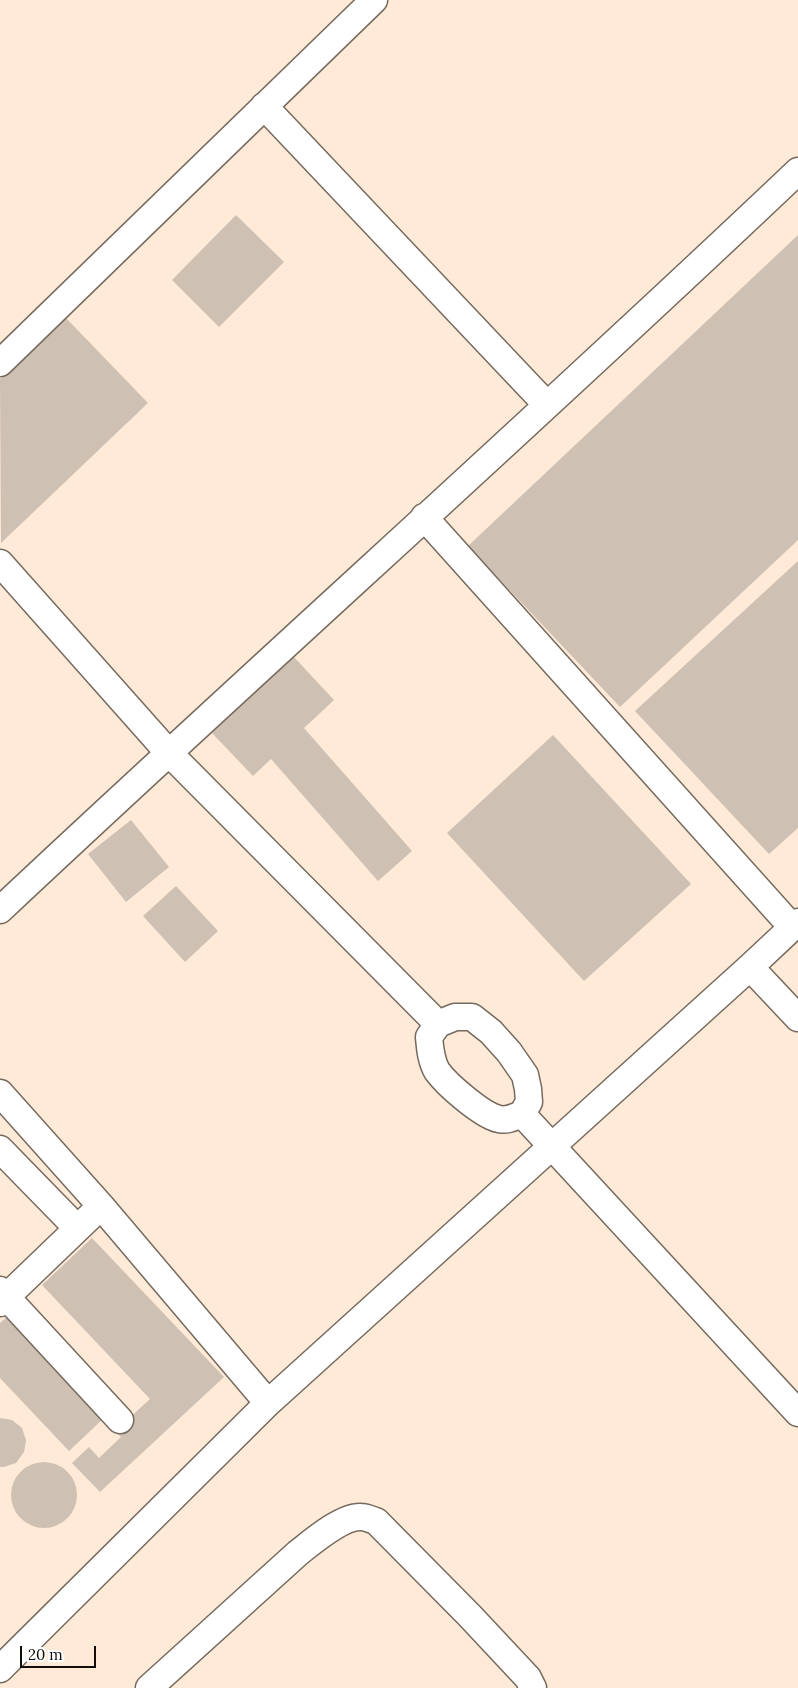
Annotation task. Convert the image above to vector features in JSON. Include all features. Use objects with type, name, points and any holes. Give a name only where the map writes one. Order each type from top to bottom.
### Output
[{"type":"lane","points":[[0,363],[374,0]]},
{"type":"lane","points":[[264,106],[547,405]]},
{"type":"lane","points":[[0,910],[168,752],[707,258],[798,172]]},
{"type":"lane","points":[[0,1669],[268,1403],[795,925],[424,518]]},
{"type":"lane","points":[[0,563],[168,752],[438,1024]]},
{"type":"lane","points":[[750,967],[798,1018]]},
{"type":"lane","points":[[454,1017],[472,1017],[491,1032],[509,1052],[525,1076],[529,1102],[522,1114],[509,1120],[485,1114],[459,1093],[437,1071],[431,1056],[429,1037],[438,1024],[454,1017]]},
{"type":"lane","points":[[0,1093],[101,1206],[268,1403]]},
{"type":"lane","points":[[522,1114],[798,1413]]},
{"type":"lane","points":[[0,1148],[77,1228]]},
{"type":"lane","points":[[101,1206],[2,1297],[120,1420]]},
{"type":"lane","points":[[150,1688],[321,1534],[342,1522],[360,1517],[376,1521],[470,1616],[528,1678],[533,1688]]},
{"type":"shaded area","points":[[0,0],[798,0],[798,1688],[0,1688]]},
{"type":"building","points":[[236,215],[284,262],[219,327],[172,280]]},
{"type":"building","points":[[798,235],[798,540],[620,707],[468,546]]},
{"type":"building","points":[[65,317],[148,403],[1,543],[0,379]]},
{"type":"building","points":[[798,561],[798,828],[769,854],[635,711]]},
{"type":"building","points":[[293,656],[334,700],[304,728],[412,851],[378,881],[271,759],[253,776],[212,733]]},
{"type":"building","points":[[553,735],[691,884],[584,981],[447,833]]},
{"type":"building","points":[[131,820],[169,867],[126,902],[88,854]]},
{"type":"building","points":[[176,886],[218,931],[185,962],[143,916]]},
{"type":"building","points":[[92,1238],[224,1377],[100,1492],[72,1463],[89,1447],[99,1458],[121,1437],[115,1431],[150,1399],[42,1285]]},
{"type":"building","points":[[8,1316],[105,1417],[69,1451],[0,1378],[0,1323]]},
{"type":"building","points":[[0,1418],[12,1420],[22,1428],[26,1440],[24,1452],[16,1463],[4,1467],[0,1467]]},
{"type":"building","points":[[44,1462],[57,1465],[67,1472],[74,1482],[77,1495],[74,1508],[67,1518],[57,1525],[44,1528],[31,1525],[21,1518],[14,1508],[11,1495],[14,1482],[21,1472],[31,1465]]}]
